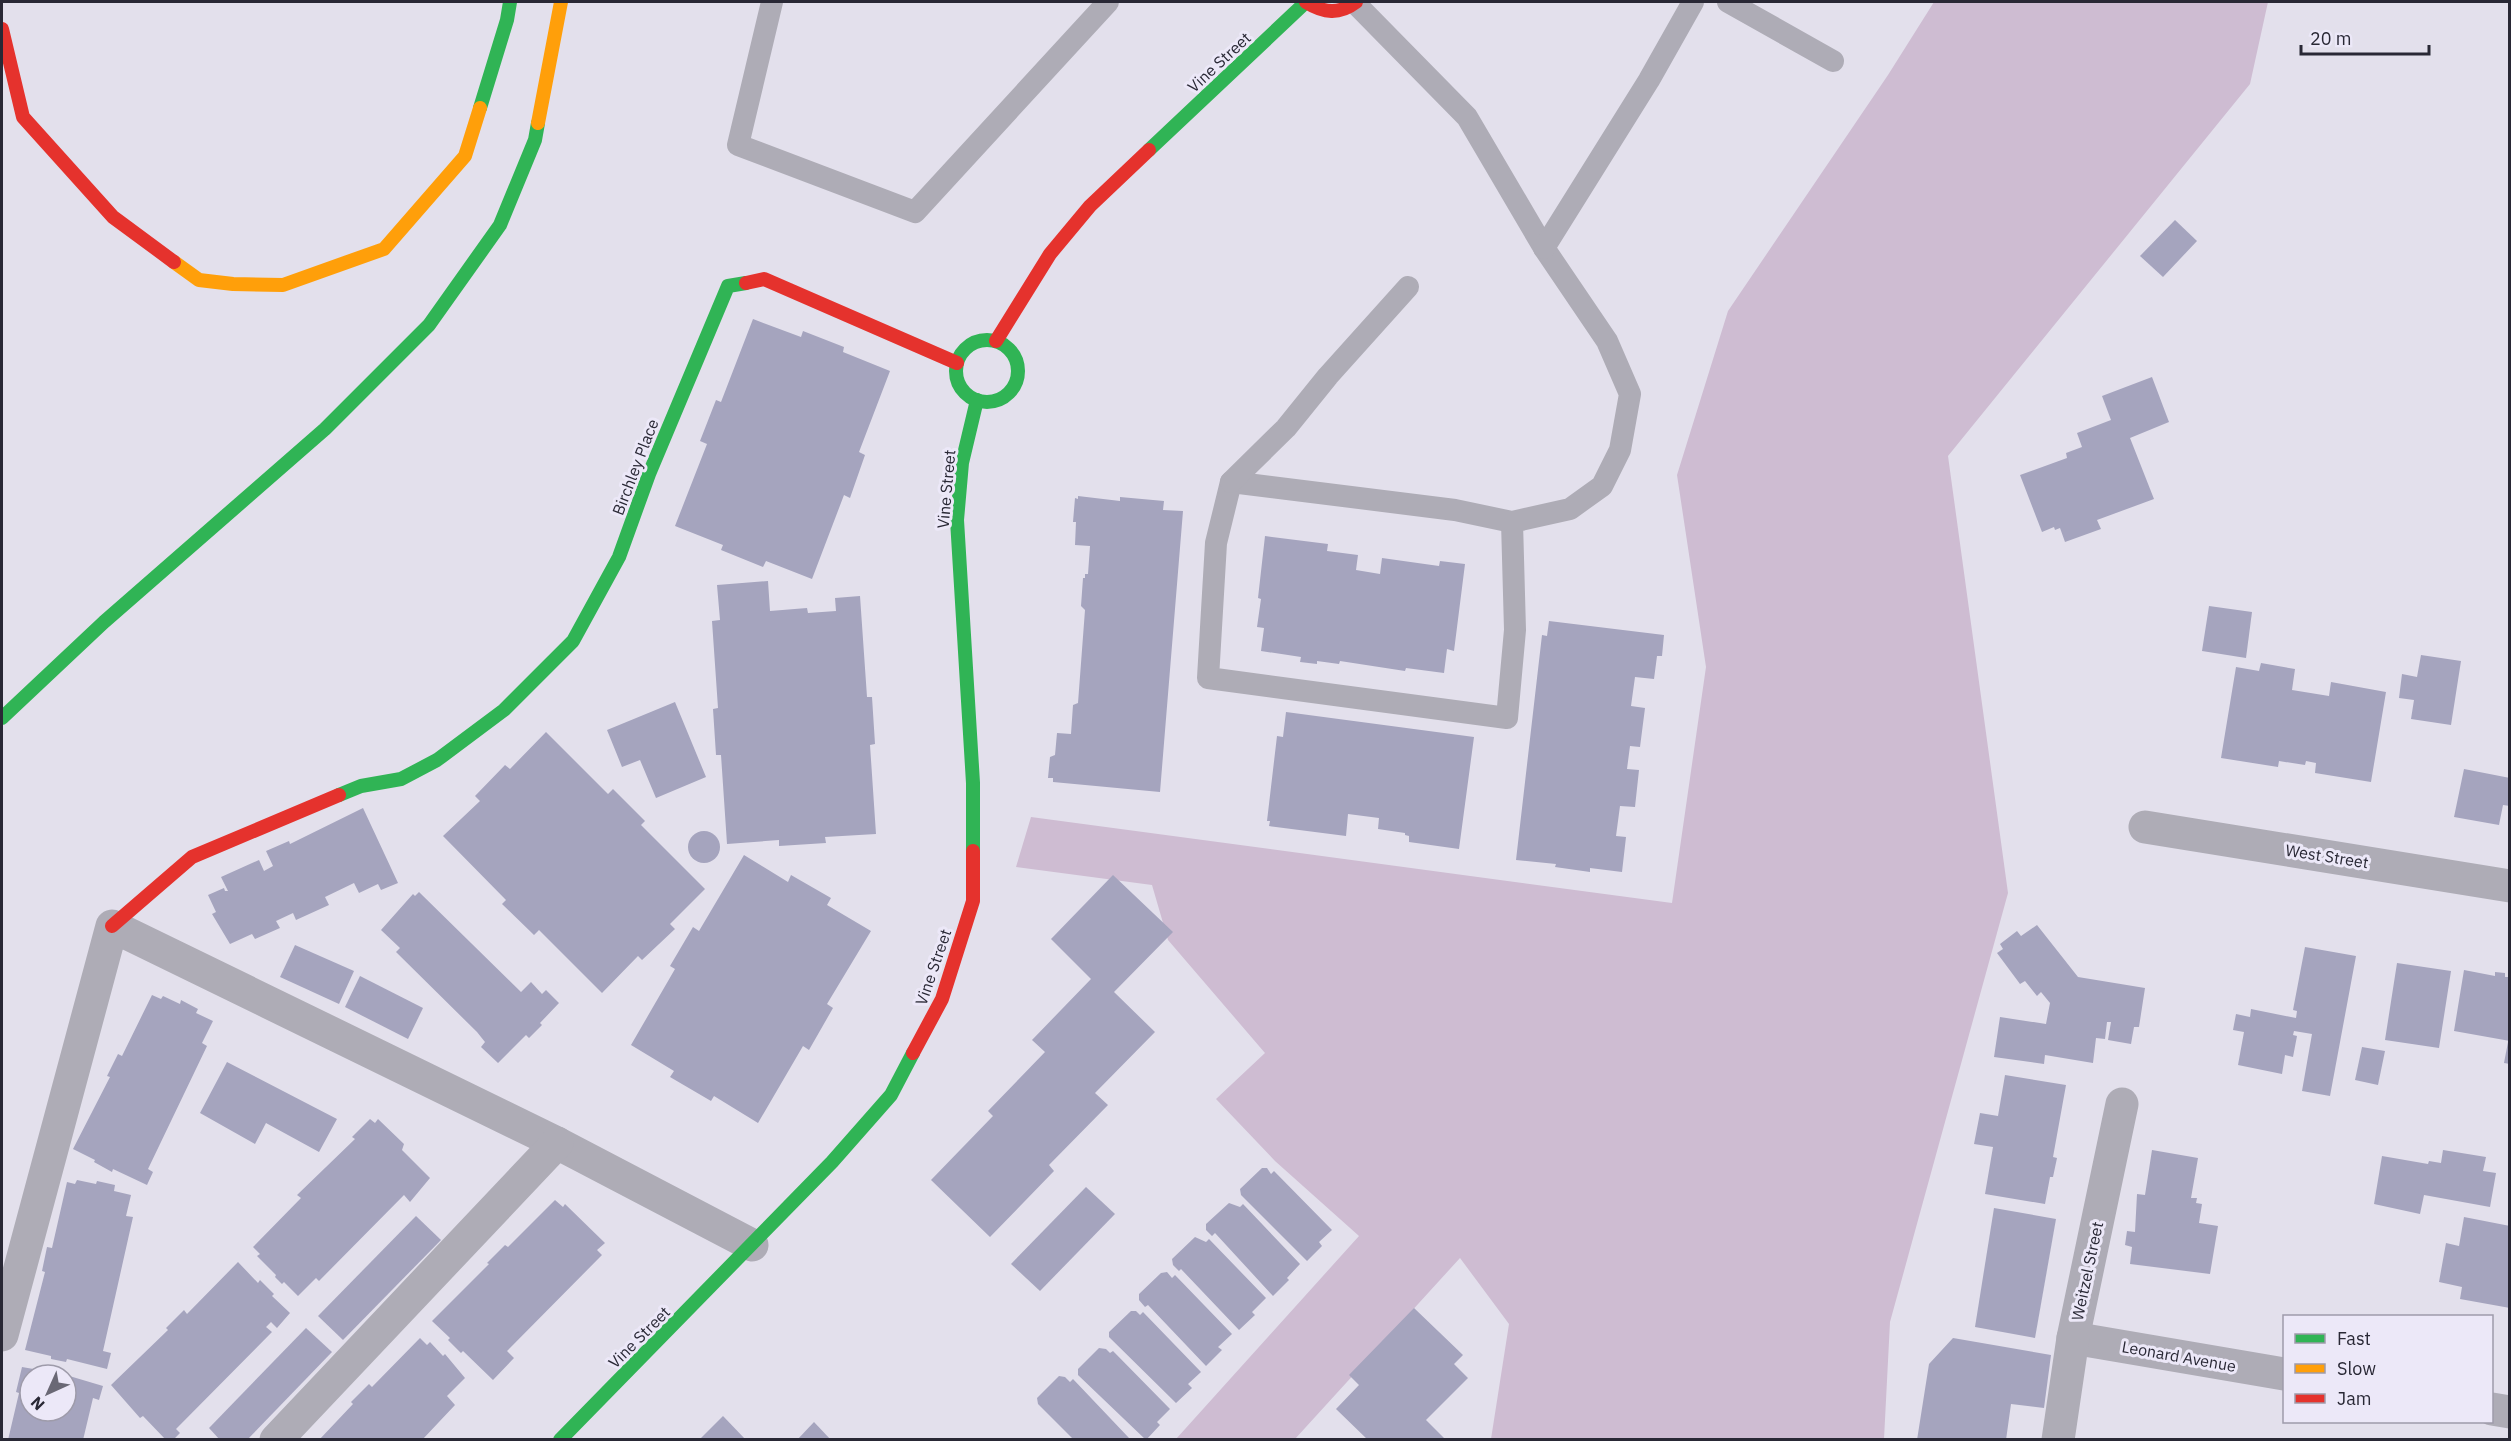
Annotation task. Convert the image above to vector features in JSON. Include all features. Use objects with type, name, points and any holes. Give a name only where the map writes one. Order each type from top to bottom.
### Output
[{"type":"main road","points":[[2,29],[23,117],[113,218],[199,280],[233,284],[283,285],[384,249],[465,156],[507,20],[510,2]]},
{"type":"main road","points":[[2,718],[112,614],[325,429],[429,325],[500,225],[531,150],[535,140],[561,2]]},
{"type":"main road","name":"Vine Street","points":[[996,340],[1050,254],[1090,206],[1306,2],[1322,12],[1340,12],[1356,2]]},
{"type":"main road","name":"Birchley Place","points":[[112,926],[192,857],[360,786],[401,779],[437,760],[504,710],[573,641],[619,557],[649,474],[728,286],[764,279],[957,363]]},
{"type":"main road","points":[[996,340],[1005,345],[1017,360],[1017,380],[1005,396],[996,401],[977,400],[962,389],[956,372],[957,363],[960,354],[976,341],[996,340]]},
{"type":"main road","name":"Vine Street","points":[[560,1440],[832,1162],[891,1095],[942,999],[973,901],[973,783],[957,520],[962,463],[977,400]]},
{"type":"street","name":"West Street","points":[[2145,827],[2510,886]]},
{"type":"street","points":[[2,1335],[112,926],[557,1143],[752,1245]]},
{"type":"street","name":"Weitzel Street","points":[[2058,1440],[2073,1338],[2122,1104]]},
{"type":"street","points":[[276,1440],[557,1143]]},
{"type":"street","name":"Leonard Avenue","points":[[2073,1338],[2283,1374]]},
{"type":"street","points":[[2493,1409],[2510,1412]]},
{"type":"lane","points":[[772,2],[738,145],[915,212],[1108,2]]},
{"type":"lane","points":[[1231,482],[1455,510],[1512,522],[1570,509],[1602,486],[1620,450],[1630,394],[1607,341],[1544,248],[1467,117],[1356,2]]},
{"type":"lane","points":[[1544,248],[1649,80],[1693,2]]},
{"type":"lane","points":[[1728,2],[1833,61]]},
{"type":"lane","points":[[1408,287],[1328,376],[1286,428],[1231,482],[1216,543],[1208,678],[1507,718],[1515,630],[1512,522]]},
{"type":"shaded area","points":[[1934,2],[2268,2],[2250,84],[1948,456],[2008,893],[1890,1322],[1884,1439],[1491,1439],[1509,1324],[1460,1258],[1295,1439],[1176,1439],[1359,1236],[1275,1161],[1216,1099],[1265,1053],[1168,940],[1152,885],[1016,867],[1031,817],[1672,903],[1706,667],[1677,475],[1728,311],[1888,75]]},
{"type":"building","points":[[2175,220],[2197,241],[2163,277],[2140,256]]},
{"type":"building","points":[[753,319],[801,337],[803,331],[844,347],[843,352],[890,371],[859,452],[865,455],[850,498],[844,495],[812,579],[766,561],[763,567],[721,550],[723,545],[675,526],[707,444],[700,441],[716,400],[721,402]]},
{"type":"building","points":[[2152,377],[2169,422],[2130,438],[2154,499],[2097,520],[2101,529],[2065,542],[2060,528],[2055,530],[2054,527],[2042,532],[2020,475],[2067,458],[2066,453],[2082,447],[2077,433],[2111,420],[2102,396]]},
{"type":"building","points":[[1078,496],[1120,501],[1120,497],[1164,501],[1163,510],[1183,511],[1160,792],[1053,782],[1053,778],[1048,778],[1050,757],[1055,755],[1057,733],[1071,734],[1073,705],[1078,703],[1085,610],[1081,606],[1083,578],[1085,574],[1088,574],[1090,546],[1075,545],[1076,522],[1073,522],[1075,498],[1078,499]]},
{"type":"building","points":[[1265,536],[1328,544],[1327,551],[1358,555],[1356,570],[1380,574],[1382,558],[1439,566],[1440,561],[1465,564],[1454,651],[1447,649],[1444,673],[1406,668],[1405,671],[1340,661],[1339,664],[1317,661],[1317,664],[1300,662],[1301,657],[1261,651],[1264,628],[1257,627],[1261,599],[1258,598]]},
{"type":"building","points":[[768,581],[770,611],[807,608],[808,613],[836,611],[835,598],[860,596],[867,697],[872,697],[875,744],[870,745],[876,834],[825,837],[826,843],[779,846],[779,840],[727,844],[721,755],[716,755],[713,709],[718,708],[712,621],[720,620],[717,585]]},
{"type":"building","points":[[2209,606],[2252,612],[2246,658],[2202,651]]},
{"type":"building","points":[[1549,621],[1664,635],[1662,656],[1657,656],[1654,679],[1635,677],[1631,706],[1645,708],[1640,747],[1630,746],[1627,769],[1639,770],[1635,807],[1620,806],[1616,836],[1626,837],[1622,872],[1590,868],[1590,872],[1555,867],[1556,864],[1516,860],[1542,635],[1547,636]]},
{"type":"building","points":[[2421,655],[2461,661],[2451,725],[2411,719],[2414,700],[2399,698],[2402,674],[2417,677]]},
{"type":"building","points":[[2261,663],[2295,669],[2292,690],[2329,696],[2331,682],[2386,692],[2371,782],[2315,773],[2316,763],[2306,761],[2305,765],[2279,761],[2278,767],[2221,758],[2236,667],[2259,671]]},
{"type":"building","points":[[675,702],[706,777],[656,798],[640,760],[622,767],[607,730]]},
{"type":"building","points":[[1286,712],[1474,737],[1459,849],[1409,842],[1409,836],[1405,833],[1378,829],[1379,818],[1348,814],[1346,836],[1269,826],[1270,821],[1267,821],[1277,736],[1283,737]]},
{"type":"building","points":[[546,732],[608,794],[613,789],[645,821],[641,825],[705,889],[670,924],[675,929],[642,960],[638,956],[602,993],[539,930],[534,935],[502,904],[506,900],[443,836],[480,801],[475,796],[505,765],[510,769]]},
{"type":"building","points":[[2464,769],[2510,778],[2510,806],[2503,805],[2499,825],[2454,817]]},
{"type":"building","points":[[363,808],[398,883],[381,890],[378,884],[359,893],[354,883],[325,897],[329,905],[296,920],[293,913],[276,921],[280,928],[255,939],[252,934],[230,944],[212,914],[216,912],[208,895],[224,888],[228,891],[221,877],[259,860],[264,871],[273,866],[266,851],[289,841],[290,844]]},
{"type":"building","points":[[704,831],[715,836],[720,847],[715,858],[704,863],[693,858],[688,847],[693,836]]},
{"type":"building","points":[[744,855],[788,882],[791,875],[831,898],[827,905],[871,931],[827,1004],[833,1008],[809,1050],[803,1046],[758,1123],[714,1096],[711,1101],[670,1077],[674,1071],[631,1045],[675,969],[670,966],[693,927],[699,931]]},
{"type":"building","points":[[1113,875],[1173,932],[1114,992],[1155,1032],[1095,1093],[1108,1105],[1049,1165],[1054,1171],[990,1237],[931,1180],[993,1116],[988,1111],[1045,1052],[1032,1040],[1091,979],[1051,939]]},
{"type":"building","points":[[419,892],[521,992],[531,982],[542,994],[546,990],[559,1003],[529,1038],[526,1035],[498,1063],[481,1047],[485,1042],[477,1032],[396,952],[400,948],[381,930],[413,894],[415,896]]},
{"type":"building","points":[[2037,925],[2078,977],[2145,988],[2139,1027],[2134,1027],[2131,1044],[2108,1040],[2111,1022],[2107,1022],[2105,1039],[2096,1038],[2093,1063],[2045,1055],[2044,1064],[1994,1057],[2000,1017],[2046,1024],[2050,1003],[2041,992],[2037,996],[2025,981],[2020,984],[1997,953],[2003,949],[2000,944],[2017,931],[2021,936]]},
{"type":"building","points":[[295,945],[354,971],[339,1004],[280,977]]},
{"type":"building","points":[[2305,947],[2356,956],[2330,1096],[2302,1091],[2312,1034],[2294,1031],[2293,1035],[2297,1036],[2293,1057],[2285,1055],[2282,1074],[2238,1065],[2244,1032],[2233,1030],[2236,1014],[2250,1017],[2251,1009],[2296,1018],[2297,1011],[2293,1010]]},
{"type":"building","points":[[2397,963],[2451,971],[2439,1048],[2385,1040]]},
{"type":"building","points":[[2464,970],[2495,976],[2495,972],[2505,973],[2505,977],[2510,977],[2510,1041],[2454,1031]]},
{"type":"building","points":[[360,976],[423,1008],[408,1039],[345,1007]]},
{"type":"building","points":[[152,995],[161,999],[163,996],[180,1004],[181,1000],[198,1009],[196,1013],[213,1021],[202,1043],[207,1046],[148,1169],[153,1172],[147,1185],[113,1169],[112,1172],[73,1149],[110,1077],[107,1076],[118,1054],[122,1056]]},
{"type":"building","points":[[2508,1042],[2510,1042],[2510,1064],[2504,1063]]},
{"type":"building","points":[[2362,1047],[2385,1051],[2378,1085],[2355,1080]]},
{"type":"building","points":[[227,1062],[337,1119],[319,1152],[266,1123],[255,1144],[200,1113]]},
{"type":"building","points":[[2005,1075],[2066,1085],[2053,1157],[2057,1158],[2053,1177],[2050,1177],[2045,1204],[1985,1194],[1993,1147],[1974,1144],[1980,1113],[1998,1116]]},
{"type":"building","points":[[370,1119],[375,1123],[378,1119],[404,1144],[402,1150],[430,1178],[410,1202],[404,1195],[319,1281],[316,1278],[298,1296],[284,1282],[282,1284],[275,1277],[276,1275],[257,1256],[260,1254],[253,1247],[301,1198],[297,1195],[355,1139],[352,1137]]},
{"type":"building","points":[[2152,1150],[2198,1158],[2191,1198],[2197,1198],[2196,1203],[2202,1204],[2199,1223],[2218,1226],[2210,1274],[2130,1264],[2132,1247],[2125,1245],[2127,1231],[2135,1232],[2137,1194],[2145,1195]]},
{"type":"building","points":[[2443,1150],[2486,1157],[2483,1171],[2496,1173],[2490,1207],[2424,1195],[2420,1214],[2374,1204],[2382,1156],[2428,1164],[2429,1161],[2441,1163]]},
{"type":"building","points":[[1262,1168],[1267,1168],[1271,1174],[1274,1171],[1332,1230],[1319,1242],[1322,1246],[1307,1261],[1241,1195],[1240,1189]]},
{"type":"building","points":[[77,1180],[115,1185],[114,1191],[131,1195],[126,1216],[133,1217],[103,1351],[111,1353],[107,1369],[67,1359],[66,1362],[51,1359],[51,1356],[25,1350],[45,1272],[42,1271],[47,1247],[52,1248],[67,1182],[75,1184]]},
{"type":"building","points":[[1086,1187],[1115,1214],[1040,1291],[1011,1264]]},
{"type":"building","points":[[555,1200],[563,1207],[565,1204],[605,1243],[597,1250],[602,1255],[507,1351],[514,1358],[493,1380],[463,1351],[461,1353],[448,1340],[450,1338],[432,1321],[505,1245],[508,1247]]},
{"type":"building","points":[[1229,1203],[1240,1207],[1243,1204],[1300,1264],[1287,1278],[1289,1280],[1273,1296],[1215,1233],[1212,1236],[1206,1230],[1206,1224]]},
{"type":"building","points":[[1994,1208],[2056,1219],[2035,1338],[1975,1327]]},
{"type":"building","points":[[416,1216],[441,1240],[343,1340],[318,1316]]},
{"type":"building","points":[[2464,1217],[2510,1226],[2510,1308],[2460,1299],[2462,1287],[2439,1282],[2446,1243],[2459,1246]]},
{"type":"building","points":[[1195,1237],[1206,1242],[1209,1239],[1266,1298],[1252,1312],[1255,1315],[1239,1330],[1181,1269],[1179,1271],[1173,1265],[1172,1259]]},
{"type":"building","points":[[238,1262],[258,1283],[260,1280],[274,1294],[272,1296],[290,1313],[277,1328],[271,1322],[266,1327],[272,1332],[176,1429],[180,1433],[173,1440],[166,1440],[143,1416],[140,1418],[111,1385],[168,1330],[166,1328],[184,1310],[187,1314]]},
{"type":"building","points":[[1167,1272],[1172,1278],[1175,1275],[1232,1334],[1218,1347],[1222,1350],[1206,1366],[1148,1305],[1145,1307],[1139,1300],[1139,1294],[1161,1273]]},
{"type":"building","points":[[1414,1308],[1463,1355],[1454,1364],[1468,1378],[1426,1420],[1446,1440],[1368,1440],[1336,1409],[1359,1385],[1349,1375]]},
{"type":"building","points":[[1131,1311],[1136,1311],[1140,1315],[1143,1312],[1201,1372],[1188,1384],[1192,1388],[1176,1403],[1109,1337],[1109,1332]]},
{"type":"building","points":[[306,1328],[332,1352],[247,1440],[220,1440],[209,1428]]},
{"type":"building","points":[[420,1338],[427,1345],[430,1342],[443,1356],[445,1354],[465,1378],[447,1396],[455,1405],[422,1440],[319,1440],[353,1404],[351,1402],[369,1384],[372,1387]]},
{"type":"building","points":[[1953,1338],[2051,1355],[2044,1408],[2011,1404],[2006,1440],[1917,1440],[1929,1364]]},
{"type":"building","points":[[1099,1348],[1106,1349],[1110,1353],[1113,1351],[1170,1409],[1157,1422],[1160,1425],[1146,1440],[1078,1375],[1078,1369]]},
{"type":"building","points":[[1059,1376],[1065,1377],[1070,1382],[1073,1379],[1129,1438],[1074,1440],[1038,1404],[1037,1398]]},
{"type":"building","points":[[78,1379],[103,1386],[99,1400],[93,1398],[83,1440],[8,1440],[18,1397],[18,1423],[78,1423]]},
{"type":"building","points":[[723,1416],[746,1440],[699,1440]]},
{"type":"building","points":[[814,1422],[831,1440],[797,1440]]},
{"type":"traffic: fast","points":[[480,108],[507,20],[510,2]]},
{"type":"traffic: fast","points":[[1149,150],[1306,2]]},
{"type":"traffic: fast","points":[[2,718],[104,622],[325,429],[429,325],[500,225],[535,140],[538,123]]},
{"type":"traffic: fast","points":[[339,795],[361,786],[401,779],[437,760],[504,710],[573,641],[619,557],[649,474],[728,286],[746,283]]},
{"type":"traffic: fast","points":[[987,340],[999,342],[1009,349],[1016,359],[1018,371],[1016,383],[1009,393],[999,400],[987,402],[975,400],[965,393],[958,383],[956,371],[958,359],[965,349],[975,342],[987,340]]},
{"type":"traffic: fast","points":[[973,851],[973,783],[957,520],[962,463],[977,400]]},
{"type":"traffic: fast","points":[[560,1440],[832,1162],[891,1095],[913,1053]]},
{"type":"traffic: slow","points":[[538,123],[561,2]]},
{"type":"traffic: slow","points":[[174,262],[199,280],[233,284],[283,285],[384,249],[465,156],[480,108]]},
{"type":"traffic: jam","points":[[1306,2],[1331,11],[1344,9],[1356,2]]},
{"type":"traffic: jam","points":[[2,29],[23,117],[113,217],[174,262]]},
{"type":"traffic: jam","points":[[996,341],[1050,254],[1090,206],[1149,150]]},
{"type":"traffic: jam","points":[[746,283],[764,279],[957,363]]},
{"type":"traffic: jam","points":[[112,926],[192,857],[339,795]]},
{"type":"traffic: jam","points":[[913,1053],[942,999],[973,901],[973,851]]}]
